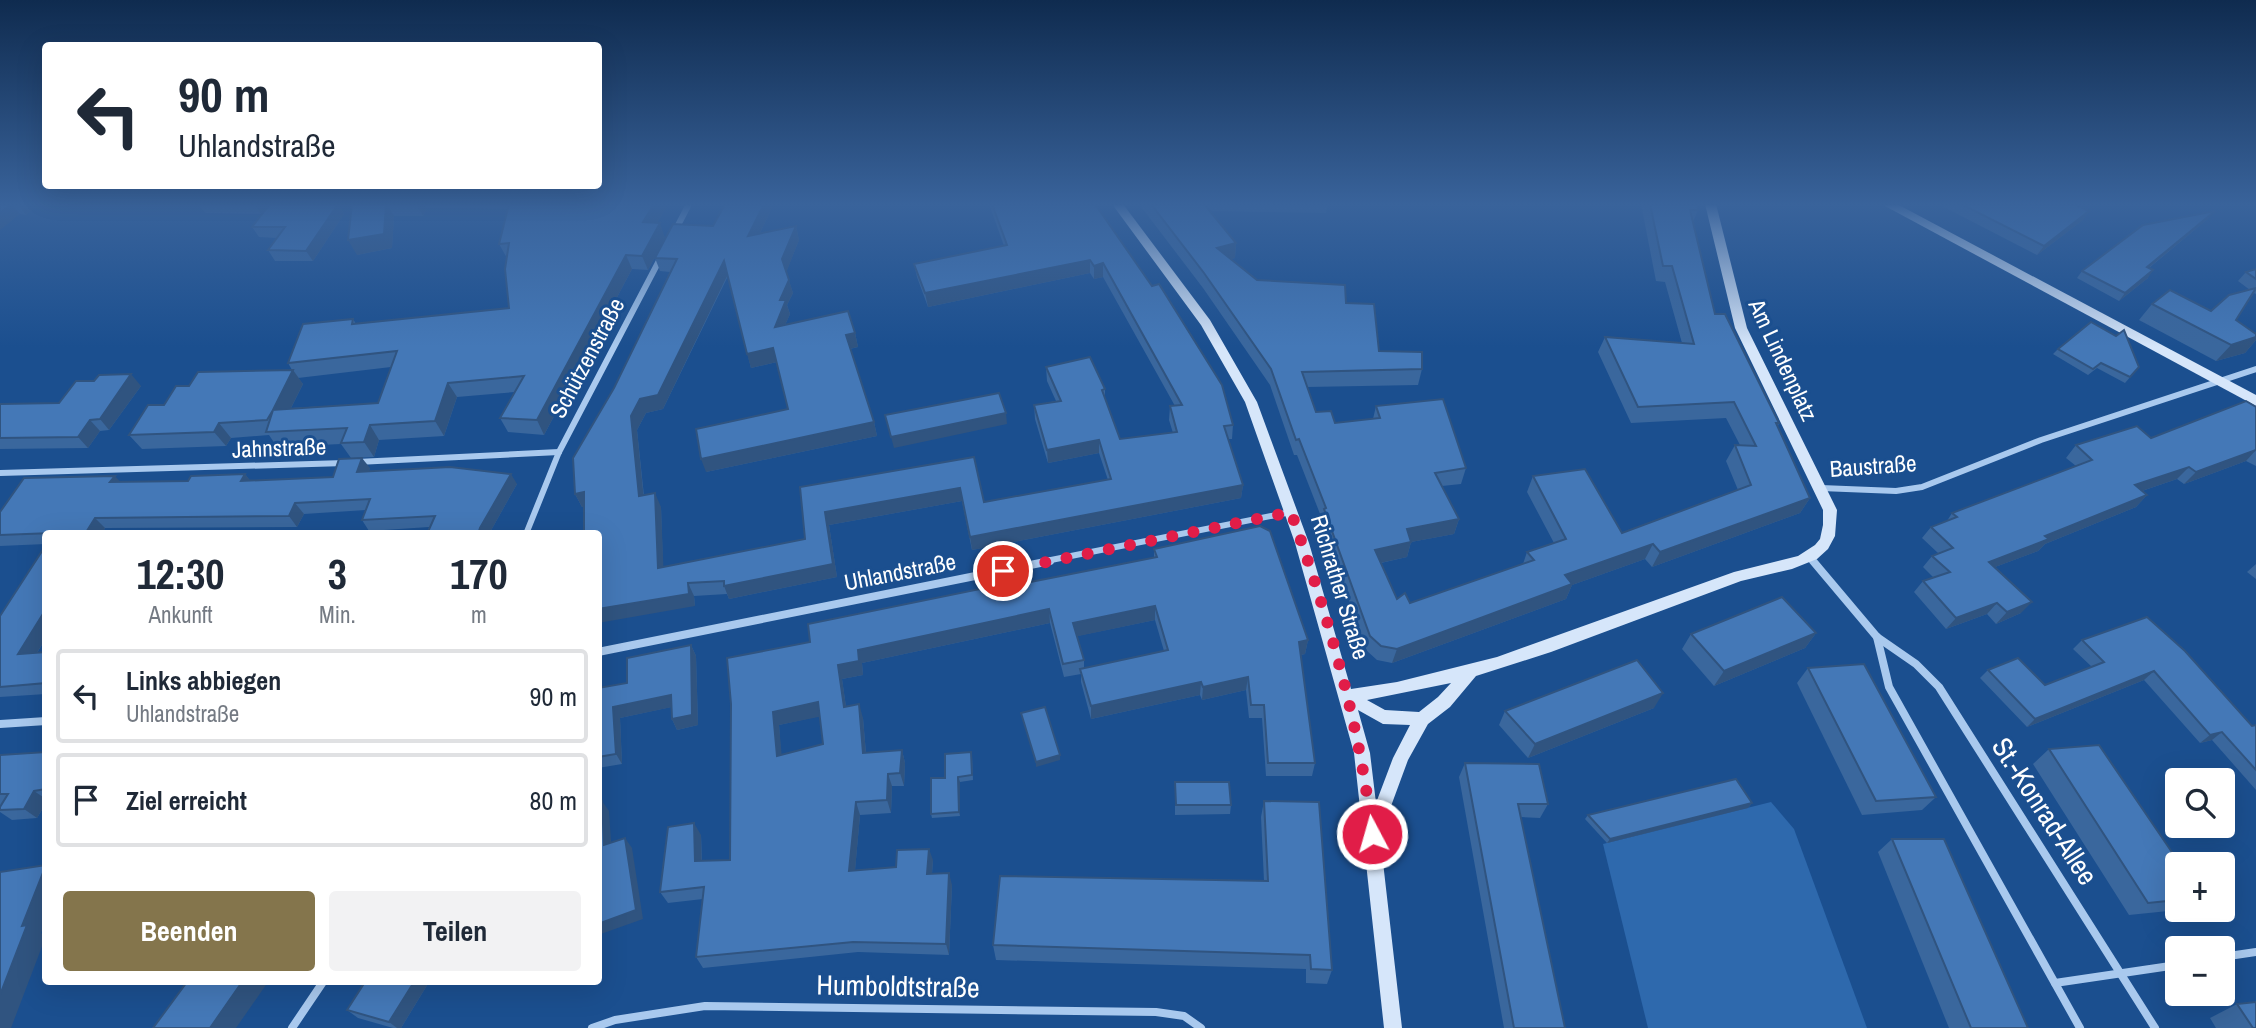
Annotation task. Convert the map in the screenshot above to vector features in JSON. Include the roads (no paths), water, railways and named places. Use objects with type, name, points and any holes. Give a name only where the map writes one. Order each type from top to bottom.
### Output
[{"type":"main road","name":"Richrather Straße","points":[[1153,252],[1206,323],[1251,402],[1291,512],[1362,753],[1393,1028]]},
{"type":"main road","name":"Am Lindenplatz","points":[[1722,252],[1741,328],[1821,488]]},
{"type":"main road","points":[[1978,252],[2256,401]]},
{"type":"main road","name":"Baustraße","points":[[1809,556],[1820,549],[1831,527],[1830,510],[1821,488]]},
{"type":"main road","points":[[1347,696],[1469,674],[1755,571],[1809,556]]},
{"type":"main road","points":[[1372,834],[1401,758],[1422,719],[1444,702],[1469,674]]},
{"type":"main road","points":[[1347,696],[1383,717],[1422,719]]},
{"type":"street","name":"Schützenstraße","points":[[528,530],[559,453],[664,252]]},
{"type":"street","name":"Baustraße","points":[[1821,488],[1896,491],[1922,487],[2040,440],[2256,369]]},
{"type":"street","name":"Jahnstraße","points":[[0,473],[325,465],[559,453]]},
{"type":"street","name":"Uhlandstraße","points":[[602,651],[1291,512]]},
{"type":"street","name":"St.-Konrad-Allee","points":[[1809,556],[1877,637],[1916,664],[1939,687],[2155,1028]]},
{"type":"street","name":"St.-Konrad-Allee","points":[[1877,637],[1880,659],[1889,687],[2080,1028]]},
{"type":"street","points":[[0,724],[42,721]]},
{"type":"street","points":[[2235,955],[2256,952]]},
{"type":"street","points":[[2055,982],[2165,967]]},
{"type":"street","points":[[292,1028],[321,985]]},
{"type":"street","name":"Humboldtstraße","points":[[592,1028],[615,1020],[705,1006],[1156,1012],[1184,1016],[1201,1028]]}]
